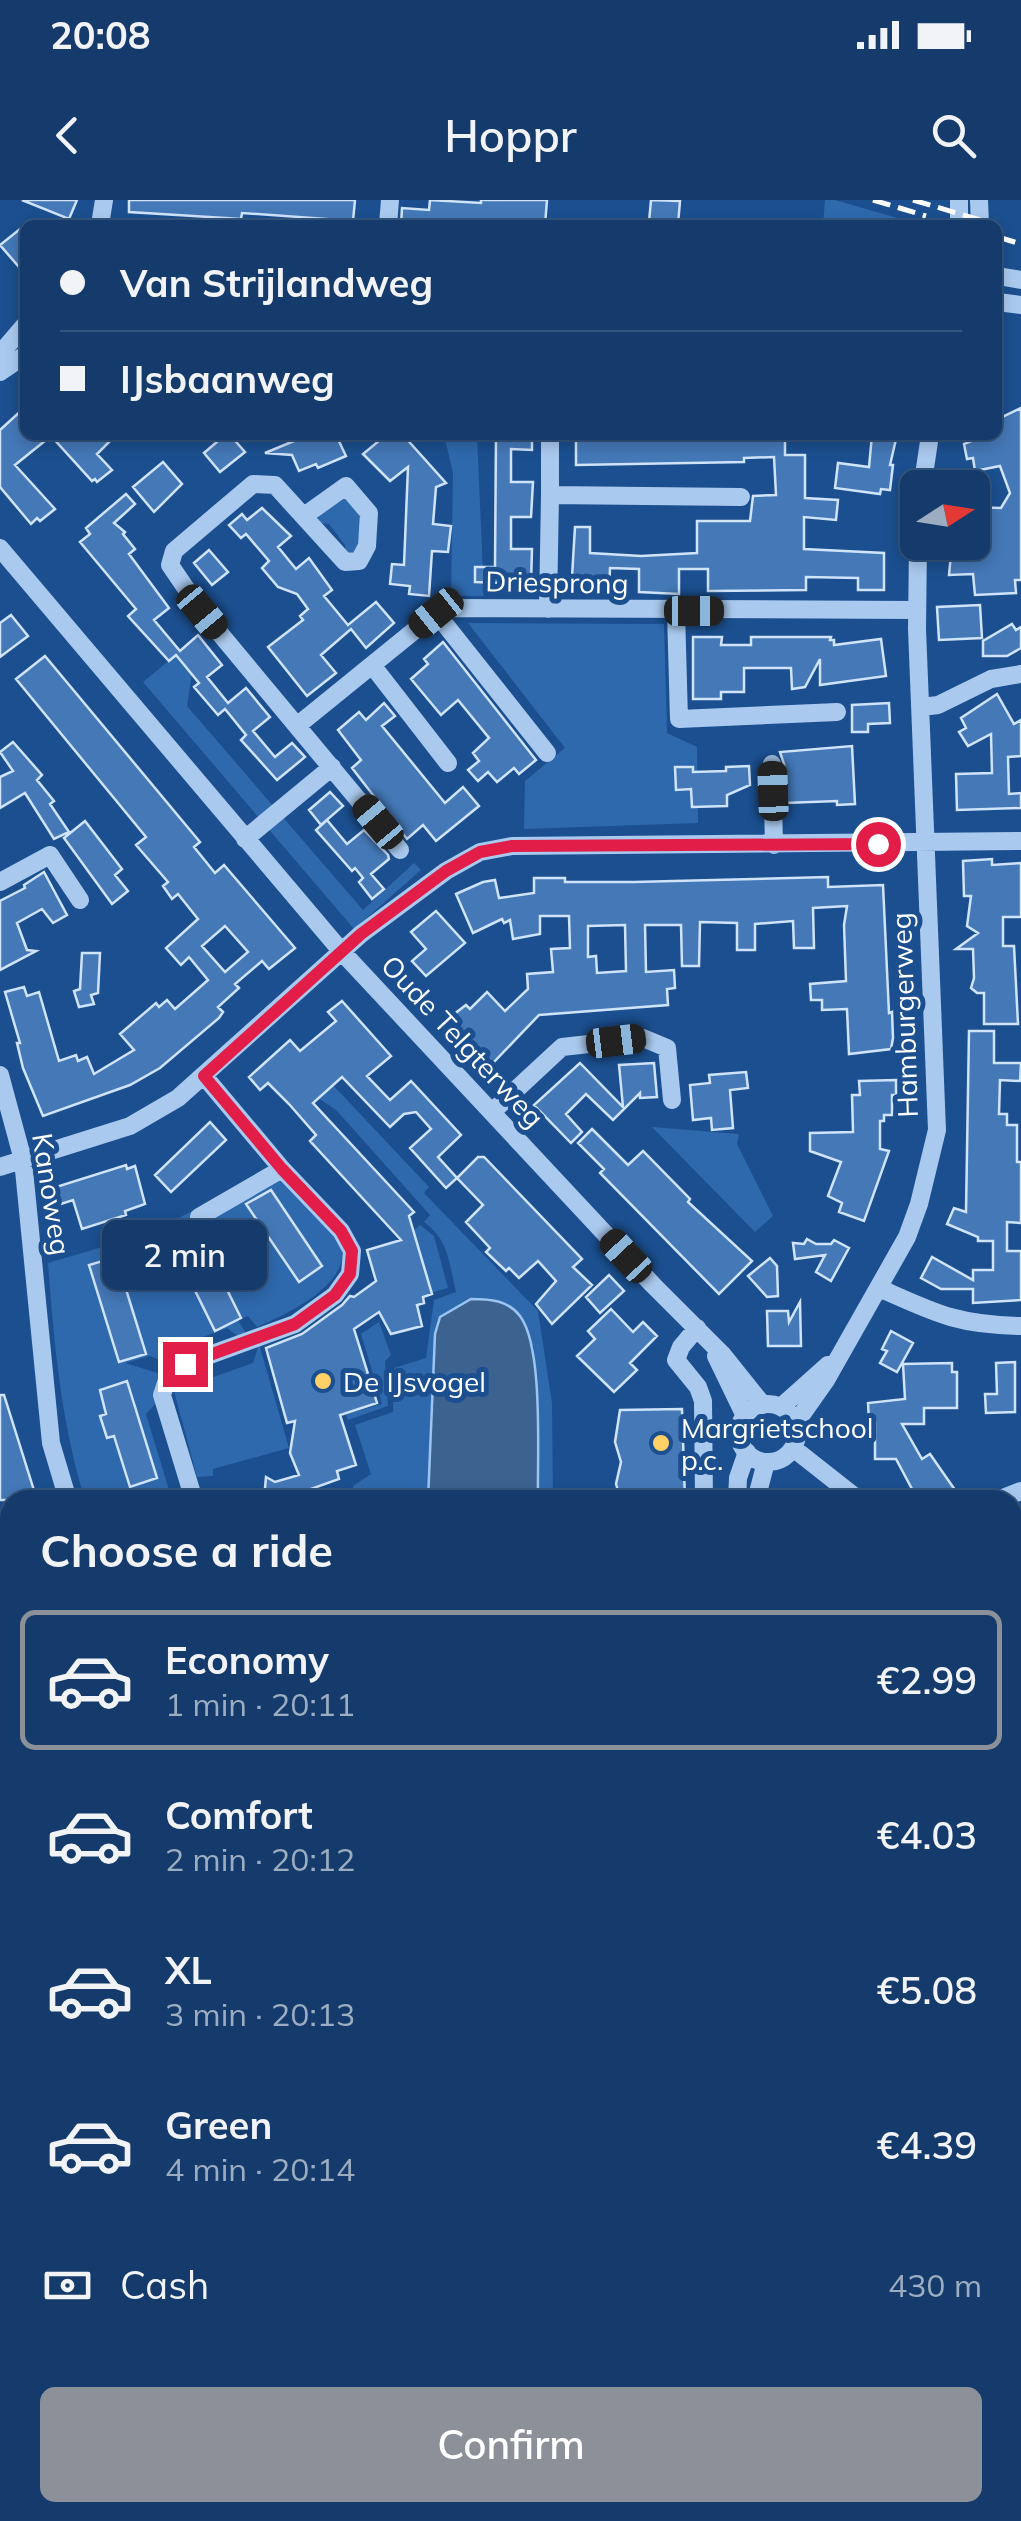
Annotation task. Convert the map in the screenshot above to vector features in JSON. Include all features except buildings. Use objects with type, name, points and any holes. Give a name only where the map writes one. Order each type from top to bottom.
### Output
[{"type":"street","points":[[0,354],[20,332]]},
{"type":"street","points":[[548,610],[550,440]]},
{"type":"street","points":[[925,470],[929,440]]},
{"type":"street","points":[[304,516],[275,485],[253,484],[174,551],[170,565],[202,612],[400,850]]},
{"type":"street","points":[[550,495],[740,497]]},
{"type":"street","name":"Oude Telgterweg","points":[[0,548],[342,952],[772,1406]]},
{"type":"street","name":"Hamburgerweg","points":[[795,1424],[811,1404],[907,1237],[937,1130],[918,560]]},
{"type":"street","name":"Driesprong","points":[[436,613],[448,608],[676,612],[917,610]]},
{"type":"street","points":[[676,612],[679,719],[837,712]]},
{"type":"street","points":[[298,725],[436,613],[546,753]]},
{"type":"street","points":[[372,666],[448,763]]},
{"type":"street","points":[[922,708],[938,705],[991,679],[1021,674]]},
{"type":"street","points":[[772,764],[774,844]]},
{"type":"street","points":[[245,839],[332,767]]},
{"type":"street","points":[[0,1166],[130,1126],[178,1098],[342,952],[446,871],[480,852],[512,846],[1021,842]]},
{"type":"street","points":[[0,882],[50,855],[80,900]]},
{"type":"street","points":[[492,1112],[562,1047],[642,1038],[667,1048],[672,1100]]},
{"type":"street","name":"Kanoweg","points":[[0,1075],[23,1160],[51,1443],[65,1490]]},
{"type":"street","points":[[191,1490],[162,1396],[168,1377],[185,1364],[295,1324],[335,1295],[350,1274],[352,1251],[341,1231],[282,1169],[204,1076]]},
{"type":"street","points":[[199,1217],[282,1169]]},
{"type":"street","points":[[878,1288],[947,1318],[977,1326],[1021,1326]]},
{"type":"street","points":[[700,1332],[681,1347],[676,1360],[698,1386],[703,1401],[704,1490]]},
{"type":"street","name":"Oude Telgterweg","points":[[700,1332],[745,1416]]},
{"type":"street","name":"Hamburgerweg","points":[[772,1406],[836,1358]]},
{"type":"street","points":[[737,1490],[746,1452],[740,1437],[745,1416],[772,1406],[795,1424],[792,1448],[784,1457],[766,1462],[746,1452]]},
{"type":"street","points":[[792,1448],[846,1490]]},
{"type":"street","points":[[759,1490],[766,1462]]},
{"type":"shaded area","points":[[825,200],[835,200],[905,220],[823,220]]},
{"type":"shaded area","points":[[445,440],[477,440],[484,596],[451,596],[453,473]]},
{"type":"shaded area","points":[[347,497],[363,516],[358,555],[345,554],[345,545],[329,524],[320,523],[318,517],[339,498]]},
{"type":"shaded area","points":[[468,623],[664,624],[667,733],[697,747],[698,823],[524,829],[525,781],[565,748]]},
{"type":"shaded area","points":[[177,654],[192,673],[187,706],[363,910],[414,863],[421,870],[354,929],[143,682]]},
{"type":"shaded area","points":[[331,1083],[429,1187],[424,1193],[538,1311],[552,1403],[553,1490],[538,1490],[534,1347],[471,1299],[441,1317],[435,1334],[428,1490],[353,1490],[371,1474],[355,1425],[393,1412],[394,1368],[426,1358],[434,1300],[456,1292],[443,1244],[424,1222],[430,1215],[337,1111],[314,1095]]},
{"type":"shaded area","points":[[652,1127],[739,1134],[737,1144],[773,1216],[755,1232]]},
{"type":"shaded area","points":[[282,1177],[334,1232],[342,1256],[329,1283],[301,1305],[257,1327],[248,1316],[238,1320],[247,1335],[240,1338],[227,1328],[176,1347],[180,1359],[170,1364],[150,1356],[125,1363],[161,1374],[155,1388],[157,1402],[146,1414],[169,1490],[82,1490],[64,1412],[48,1263],[150,1233],[190,1212],[197,1223]]},
{"type":"shaded area","points":[[420,1225],[434,1236],[448,1288],[430,1293],[410,1234]]},
{"type":"shaded area","points":[[471,1299],[504,1304],[520,1316],[528,1331],[536,1377],[538,1490],[428,1490],[435,1334],[440,1317]]},
{"type":"shaded area","points":[[379,1322],[391,1355],[385,1361],[388,1406],[348,1420],[346,1414],[382,1404],[361,1334]]},
{"type":"shaded area","points":[[259,1344],[289,1448],[213,1469],[213,1476],[197,1477],[174,1391],[253,1363]]},
{"type":"railway","points":[[873,200],[926,216]]},
{"type":"railway","points":[[913,200],[980,220]]},
{"type":"railway","points":[[1002,238],[1021,244]]},
{"type":"place","name":"De IJsvogel","points":[[323,1381]]},
{"type":"place","name":"Margrietschool p.c.","points":[[661,1443]]},
{"type":"route","points":[[185,1364],[295,1324],[335,1295],[350,1274],[352,1251],[341,1231],[282,1169],[204,1076],[361,934],[446,871],[480,852],[512,846],[878,844]]}]
